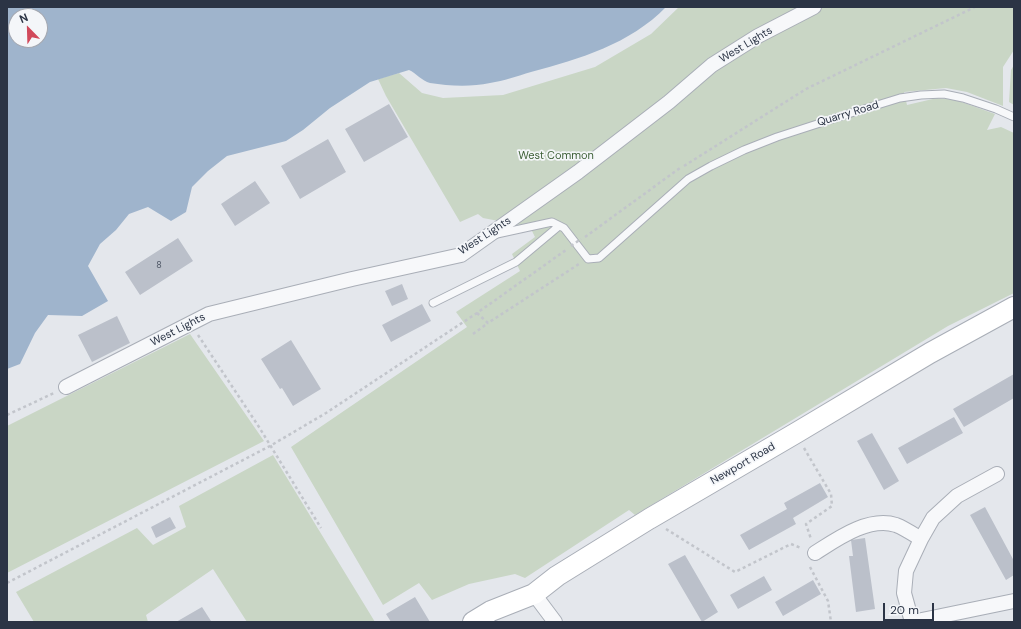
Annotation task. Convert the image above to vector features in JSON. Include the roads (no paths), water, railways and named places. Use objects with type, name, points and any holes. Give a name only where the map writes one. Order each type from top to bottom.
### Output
[{"type":"main road","name":"Newport Road","points":[[473,622],[491,611],[534,594],[557,576],[649,519],[930,353],[1014,307]]},
{"type":"street","name":"West Lights","points":[[66,387],[209,314],[352,279],[461,255],[578,172],[663,107],[712,65],[758,36],[814,7]]},
{"type":"street","points":[[997,474],[957,496],[933,518],[906,570],[904,593],[912,622],[1014,601]]},
{"type":"street","points":[[808,556],[851,531],[880,523],[896,525],[921,539]]},
{"type":"street","points":[[534,594],[555,622]]},
{"type":"lane","name":"Quarry Road","points":[[559,226],[564,228],[588,258],[599,258],[688,179],[744,150],[777,137],[900,98],[944,94],[996,109],[1014,117]]},
{"type":"lane","points":[[433,302],[516,262],[559,226],[552,222],[489,235]]},
{"type":"water","points":[[7,7],[666,7],[637,31],[603,48],[568,62],[500,81],[468,86],[437,84],[427,82],[409,70],[370,82],[330,108],[303,130],[286,141],[227,156],[208,171],[192,187],[186,212],[171,221],[148,207],[129,214],[116,230],[100,244],[88,266],[108,301],[82,316],[48,315],[35,333],[20,364],[7,369]]},
{"type":"park label","name":"West Common","points":[[556,156]]}]
